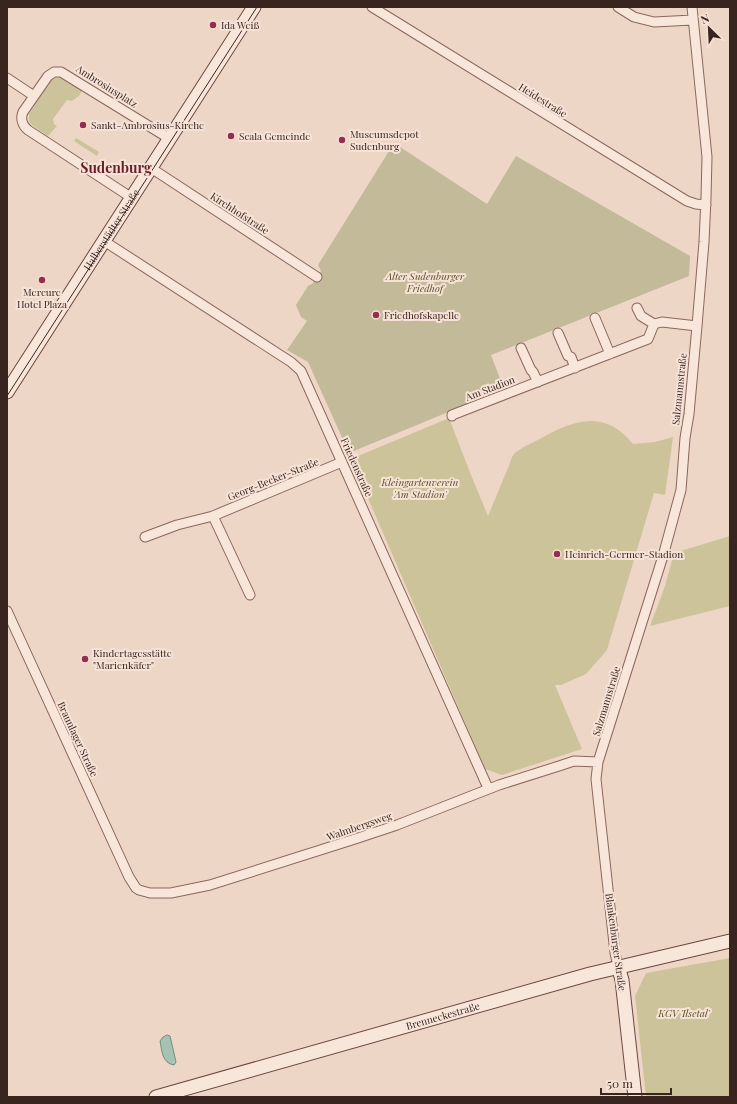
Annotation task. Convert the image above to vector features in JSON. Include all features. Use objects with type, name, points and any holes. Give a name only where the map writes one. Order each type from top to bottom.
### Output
[{"type":"street","name":"Halberstädter Straße","points":[[7,392],[254,7]]},
{"type":"street","name":"Heidestraße","points":[[372,7],[687,202],[706,205]]},
{"type":"street","points":[[618,7],[634,17],[654,22],[693,20]]},
{"type":"street","name":"Salzmannstraße","points":[[598,762],[663,556],[681,490],[684,438],[688,414],[697,326],[706,205],[707,156],[692,7]]},
{"type":"street","name":"Ambrosiusplatz","points":[[132,198],[25,128],[22,120],[22,114],[48,76],[56,72],[63,72],[170,139]]},
{"type":"street","points":[[7,78],[34,96]]},
{"type":"street","name":"Kirchhofstraße","points":[[151,168],[317,277]]},
{"type":"street","name":"Friedenstraße","points":[[104,240],[298,367],[305,379],[488,788]]},
{"type":"street","points":[[637,308],[641,316],[654,324],[662,322],[697,326]]},
{"type":"street","points":[[595,318],[610,354]]},
{"type":"street","name":"Am Stadion","points":[[452,415],[648,339],[654,324]]},
{"type":"street","points":[[558,333],[568,356],[571,357],[575,368]]},
{"type":"street","points":[[521,348],[530,370],[533,372],[538,382]]},
{"type":"street","name":"Georg-Becker-Straße","points":[[145,537],[177,524],[213,516],[342,462]]},
{"type":"street","points":[[213,516],[250,595]]},
{"type":"street","name":"Braunlager Straße","points":[[7,611],[129,877]]},
{"type":"street","name":"Walmbergsweg","points":[[129,877],[136,888],[150,893],[171,893],[210,885],[362,837],[488,788],[569,762],[598,762]]},
{"type":"street","name":"Blankenburger Straße","points":[[598,762],[596,779],[615,953],[622,980],[635,1097]]},
{"type":"street","name":"Brenneckestraße","points":[[156,1097],[618,966],[730,941]]},
{"type":"green space","points":[[61,77],[82,90],[80,95],[72,101],[67,100],[53,119],[54,124],[57,126],[48,136],[32,125],[29,121],[29,114],[49,81]]},
{"type":"green space","points":[[76,138],[99,152],[97,156],[74,141]]},
{"type":"green space","name":"Alter Sudenburger Friedhof","points":[[394,143],[487,204],[516,156],[690,256],[689,276],[491,355],[504,389],[349,453],[308,362],[287,350],[307,321],[301,317],[296,305],[308,286],[313,283],[321,271],[318,265]]},
{"type":"green space","name":"Kleingartenverein 'Am Stadion'","points":[[449,418],[488,516],[514,454],[525,446],[563,427],[588,421],[600,422],[611,425],[633,444],[655,442],[673,437],[665,495],[654,493],[607,650],[586,674],[561,685],[555,685],[582,749],[502,775],[485,769],[351,459]]},
{"type":"green space","points":[[730,536],[730,606],[650,626],[665,586],[674,553]]},
{"type":"green space","name":"KGV 'Ilsetal'","points":[[730,958],[730,1097],[646,1097],[635,996],[646,973]]},
{"type":"shaded area","points":[[167,1035],[170,1036],[176,1062],[174,1065],[167,1062],[162,1052],[160,1041]]},
{"type":"tram line","points":[[7,396],[257,7]]},
{"type":"place","name":"Ida Weiß","points":[[213,25]]},
{"type":"place","name":"Sankt-Ambrosius-Kirche","points":[[83,125]]},
{"type":"place","name":"Scala Gemeinde","points":[[231,136]]},
{"type":"place","name":"Museumsdepot Sudenburg","points":[[342,140]]},
{"type":"place","name":"Mercure Hotel Plaza","points":[[42,280]]},
{"type":"place","name":"Friedhofskapelle","points":[[376,315]]},
{"type":"place","name":"Heinrich-Germer-Stadion","points":[[557,554]]},
{"type":"place","name":"Kindertagesstätte \"Marienkäfer\"","points":[[85,659]]},
{"type":"district","name":"Sudenburg","points":[[116,167]]}]
